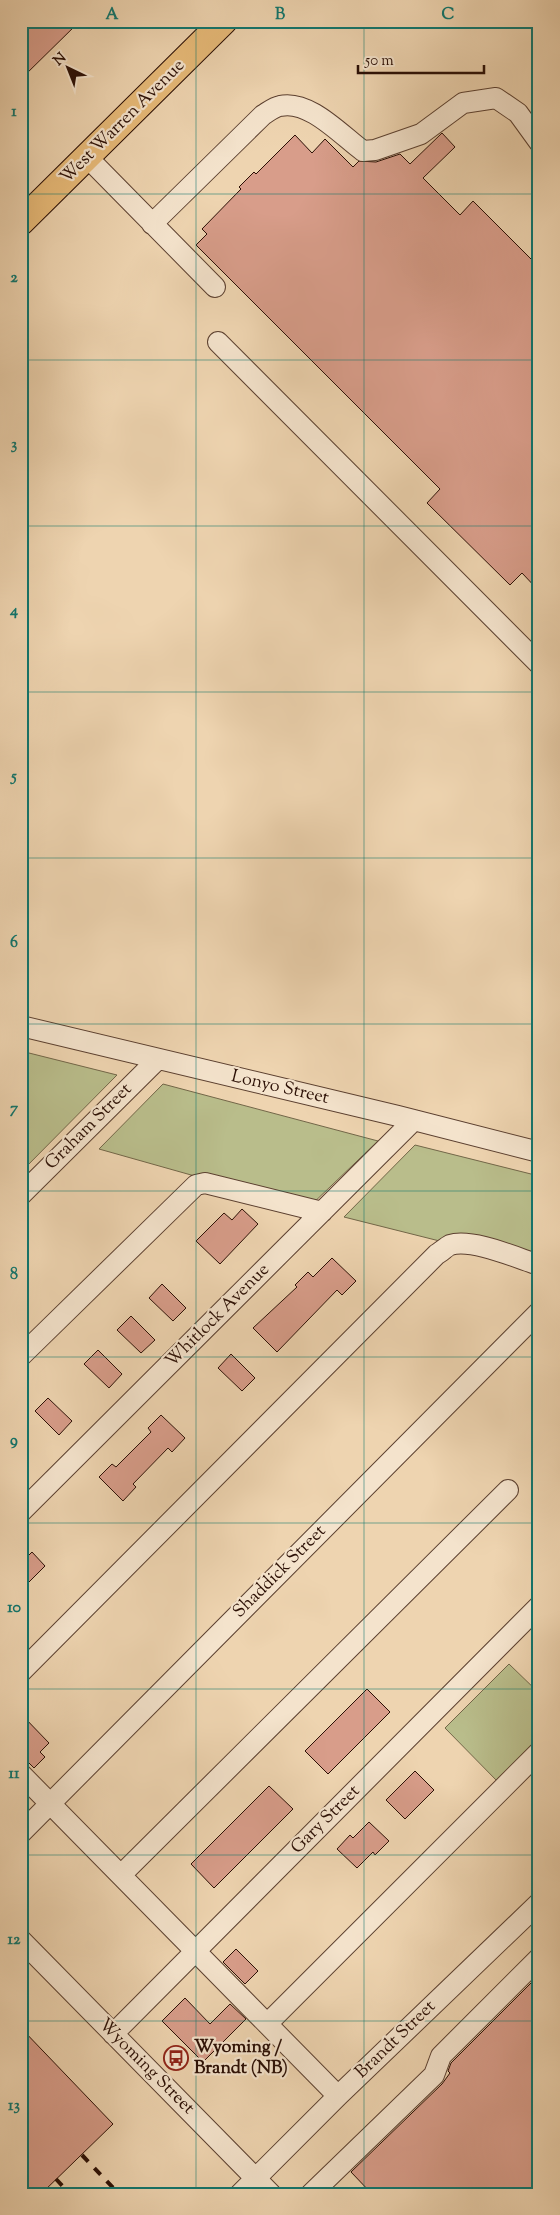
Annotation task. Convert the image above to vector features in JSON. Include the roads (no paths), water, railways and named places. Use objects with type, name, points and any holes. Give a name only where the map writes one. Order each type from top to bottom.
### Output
[{"type":"main road","name":"West Warren Avenue","points":[[21,222],[224,21]]},
{"type":"street","points":[[152,224],[263,115],[280,105],[301,108],[323,119],[363,151],[375,150],[421,134],[463,103],[496,98],[518,113],[539,142]]},
{"type":"street","points":[[87,157],[215,287]]},
{"type":"street","points":[[218,342],[539,664]]},
{"type":"street","name":"Lonyo Street","points":[[21,1026],[414,1120],[539,1152]]},
{"type":"street","name":"Graham Street","points":[[21,1195],[157,1060]]},
{"type":"street","name":"Whitlock Avenue","points":[[21,1512],[414,1120]]},
{"type":"street","points":[[21,1356],[196,1184],[205,1183],[322,1212]]},
{"type":"street","points":[[21,1672],[437,1254],[450,1246],[460,1244],[483,1247],[539,1265]]},
{"type":"street","name":"Shaddick Street","points":[[21,1833],[539,1312]]},
{"type":"street","points":[[121,1874],[508,1490]]},
{"type":"street","name":"Gary Street","points":[[113,2034],[539,1606]]},
{"type":"street","points":[[268,2024],[539,1752]]},
{"type":"street","points":[[21,1774],[338,2096]]},
{"type":"street","name":"Brandt Street","points":[[240,2194],[338,2096],[539,1903]]},
{"type":"street","name":"Wyoming Street","points":[[21,1940],[271,2194]]},
{"type":"street","points":[[311,2194],[434,2075],[442,2056],[539,1958]]},
{"type":"railway","points":[[82,2155],[119,2194]]},
{"type":"railway","points":[[56,2179],[70,2194]]},
{"type":"place","name":"Wyoming / Brandt (NB)","points":[[176,2058]]}]
